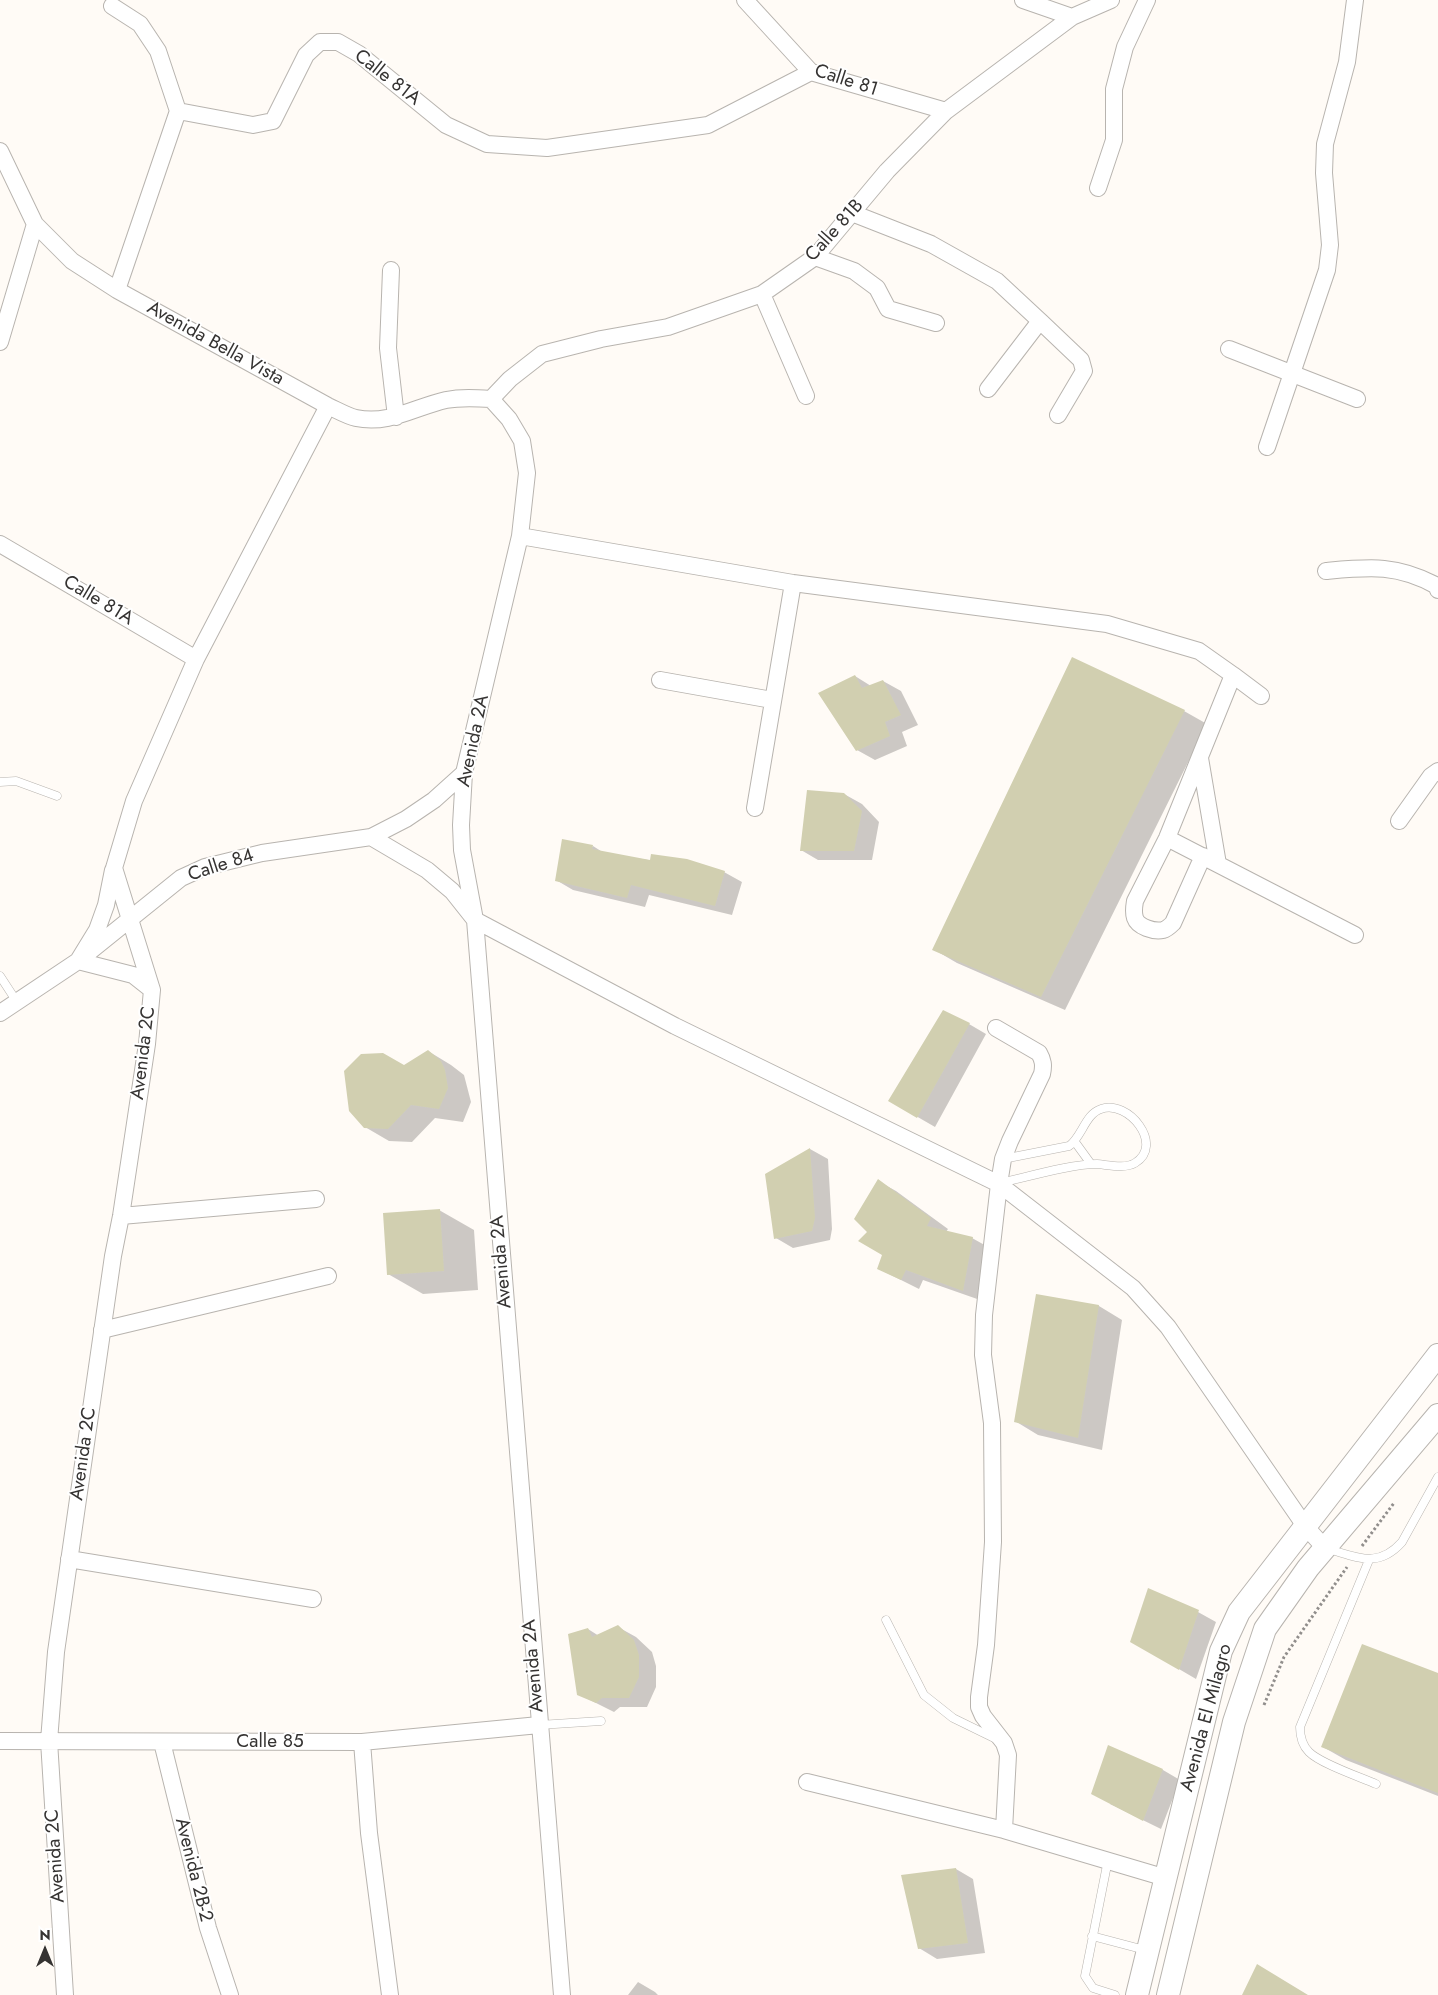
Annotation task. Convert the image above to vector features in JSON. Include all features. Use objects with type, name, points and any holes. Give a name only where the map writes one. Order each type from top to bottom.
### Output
[{"type":"main road","name":"Avenida El Milagro","points":[[1137,1995],[1222,1652],[1239,1612],[1438,1356]]},
{"type":"main road","name":"Avenida El Milagro","points":[[1168,1995],[1234,1722],[1265,1629],[1308,1568],[1438,1414]]},
{"type":"street","name":"Calle 81","points":[[745,0],[811,72],[946,111]]},
{"type":"street","points":[[1023,0],[1072,17]]},
{"type":"street","name":"Calle 81B","points":[[492,399],[510,379],[542,354],[601,339],[668,327],[762,294],[815,257],[887,171],[946,111],[1072,17],[1111,0]]},
{"type":"street","points":[[1098,188],[1114,140],[1114,89],[1125,47],[1147,0]]},
{"type":"street","points":[[1268,447],[1327,270],[1330,245],[1324,173],[1325,144],[1347,62],[1355,0]]},
{"type":"street","points":[[112,6],[140,24],[158,51],[178,111],[118,290]]},
{"type":"street","name":"Calle 81A","points":[[178,111],[253,125],[274,121],[306,55],[320,42],[338,42],[359,54],[446,125],[487,144],[548,148],[708,125],[811,72]]},
{"type":"street","name":"Avenida Bella Vista","points":[[0,151],[34,224],[72,261],[118,290],[328,406],[356,418],[379,420],[396,417],[445,400],[492,399]]},
{"type":"street","points":[[852,212],[931,244],[997,282],[1081,360],[1084,365],[1084,372],[1058,415]]},
{"type":"street","points":[[0,342],[34,224]]},
{"type":"street","points":[[815,257],[854,271],[877,288],[888,309],[936,323]]},
{"type":"street","points":[[390,270],[388,348],[396,417]]},
{"type":"street","points":[[762,294],[806,396]]},
{"type":"street","points":[[988,389],[1040,321]]},
{"type":"street","points":[[1229,349],[1358,399]]},
{"type":"street","name":"Avenida 2A","points":[[492,399],[509,419],[522,441],[527,473],[520,536],[464,773],[461,825],[462,850],[475,920],[562,1995]]},
{"type":"street","points":[[152,990],[133,975],[78,961],[97,930],[106,905],[114,868],[134,801],[196,659],[328,406]]},
{"type":"street","points":[[520,536],[793,584],[1107,624],[1199,651],[1261,696]]},
{"type":"street","name":"Calle 81A","points":[[0,544],[196,659]]},
{"type":"street","points":[[1326,572],[1369,567],[1391,569],[1418,576],[1437,586],[1438,590]]},
{"type":"street","points":[[754,808],[793,584]]},
{"type":"street","points":[[1203,856],[1173,923],[1165,930],[1154,931],[1135,920],[1135,901],[1168,838],[1233,675]]},
{"type":"street","points":[[660,680],[772,700]]},
{"type":"street","points":[[1200,758],[1218,864]]},
{"type":"street","points":[[1399,821],[1431,776],[1438,771]]},
{"type":"street","name":"Calle 84","points":[[0,1013],[78,961],[182,878],[205,867],[262,853],[371,837],[406,819],[434,800],[464,773]]},
{"type":"street","points":[[371,837],[427,870],[452,891],[475,920],[675,1026],[999,1184],[1094,1256],[1139,1294],[1168,1327],[1305,1526],[1325,1548]]},
{"type":"street","points":[[1168,838],[1355,935]]},
{"type":"street","name":"Avenida 2C","points":[[65,1995],[49,1741],[56,1652],[102,1330],[147,1044],[152,990],[114,868]]},
{"type":"street","points":[[996,1028],[1039,1053],[1043,1060],[1042,1074],[1010,1141],[1004,1159],[999,1184],[984,1315],[982,1355],[992,1423],[994,1542],[979,1707],[983,1716],[1004,1744],[1008,1755],[1004,1830]]},
{"type":"street","points":[[121,1216],[316,1199]]},
{"type":"street","points":[[102,1330],[328,1276]]},
{"type":"street","points":[[69,1560],[313,1599]]},
{"type":"street","name":"Calle 85","points":[[0,1741],[362,1742],[539,1725]]},
{"type":"street","name":"Avenida 2B-2","points":[[162,1742],[208,1928],[230,1995]]},
{"type":"street","points":[[362,1742],[369,1833],[390,1995]]},
{"type":"street","points":[[807,1782],[1004,1830],[1166,1878]]},
{"type":"lane","points":[[0,782],[16,782],[57,796]]},
{"type":"lane","points":[[0,976],[17,1002]]},
{"type":"lane","points":[[999,1184],[1091,1164],[1127,1166],[1141,1158],[1145,1151],[1146,1141],[1138,1122],[1125,1112],[1117,1108],[1099,1109],[1091,1117],[1075,1142],[1069,1146],[1004,1159]]},
{"type":"lane","points":[[1075,1142],[1091,1164]]},
{"type":"lane","points":[[1325,1548],[1369,1560],[1394,1551],[1402,1542],[1438,1477]]},
{"type":"lane","points":[[1369,1560],[1300,1727],[1300,1735],[1304,1744],[1316,1758],[1376,1784]]},
{"type":"lane","points":[[886,1620],[924,1695],[953,1718],[1004,1744]]},
{"type":"lane","points":[[539,1725],[602,1721]]},
{"type":"lane","points":[[1108,1860],[1085,1976],[1094,1988],[1115,1995]]},
{"type":"lane","points":[[1092,1936],[1148,1950]]},
{"type":"path","points":[[1261,1712],[1284,1657],[1399,1495]]},
{"type":"building","points":[[1072,657],[1185,710],[1041,997],[932,950]]},
{"type":"building","points":[[855,675],[862,688],[883,680],[901,715],[885,722],[890,736],[856,751],[818,693]]},
{"type":"building","points":[[807,790],[844,793],[862,811],[854,851],[800,851]]},
{"type":"building","points":[[562,839],[593,845],[592,849],[650,860],[651,854],[687,859],[725,871],[715,906],[631,885],[627,898],[555,881]]},
{"type":"building","points":[[943,1010],[970,1023],[917,1118],[888,1101]]},
{"type":"building","points":[[428,1050],[441,1061],[445,1070],[448,1088],[439,1109],[411,1105],[388,1129],[364,1128],[349,1111],[344,1071],[361,1054],[383,1053],[404,1065]]},
{"type":"building","points":[[810,1148],[815,1218],[812,1231],[774,1239],[765,1174]]},
{"type":"building","points":[[878,1179],[931,1218],[927,1226],[973,1237],[963,1291],[906,1270],[901,1280],[877,1269],[882,1255],[858,1241],[867,1232],[854,1219]]},
{"type":"building","points":[[440,1209],[444,1271],[387,1275],[383,1213]]},
{"type":"building","points":[[1036,1294],[1099,1305],[1078,1438],[1014,1422]]},
{"type":"building","points":[[1148,1588],[1199,1610],[1179,1670],[1130,1642]]},
{"type":"building","points":[[618,1625],[634,1640],[639,1655],[639,1677],[629,1698],[602,1698],[596,1703],[577,1695],[568,1634],[588,1628],[592,1637]]},
{"type":"building","points":[[1362,1644],[1438,1673],[1438,1793],[1321,1747]]},
{"type":"building","points":[[1108,1745],[1163,1769],[1143,1821],[1091,1794]]},
{"type":"building","points":[[956,1868],[968,1943],[918,1949],[901,1875]]},
{"type":"building","points":[[1257,1964],[1308,1995],[1242,1995]]}]
